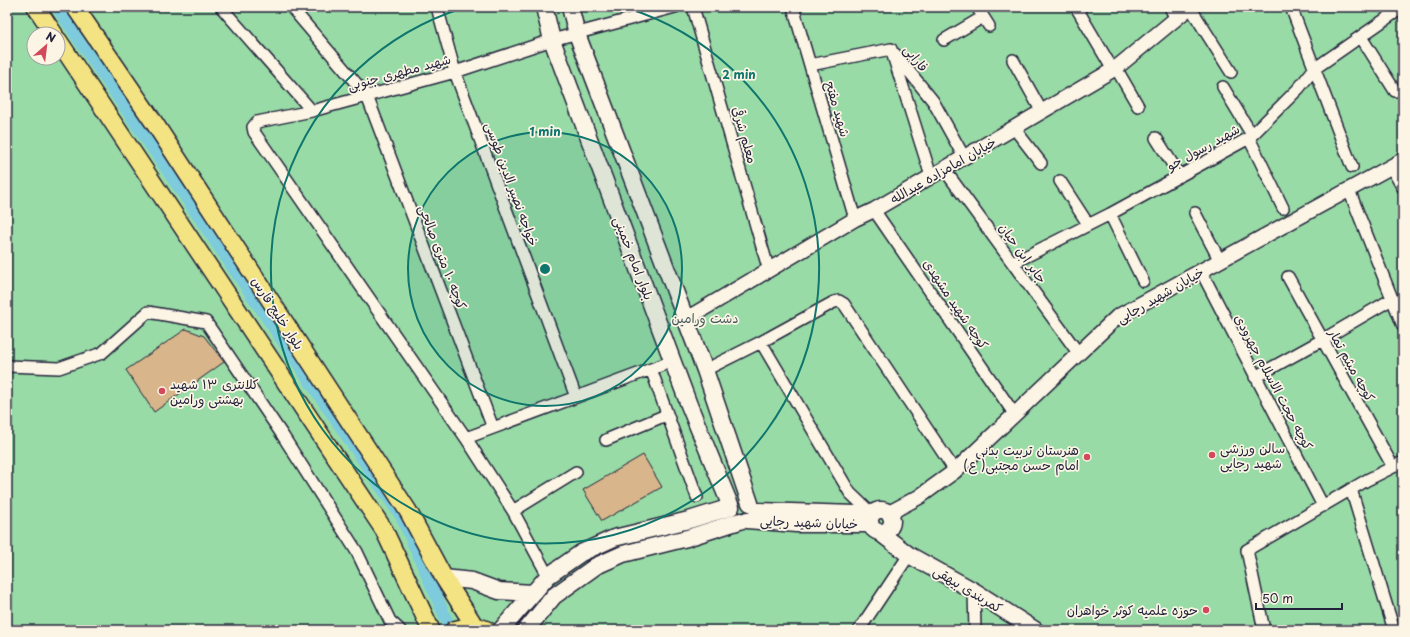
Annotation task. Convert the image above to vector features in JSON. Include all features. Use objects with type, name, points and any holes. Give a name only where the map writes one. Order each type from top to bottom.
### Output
[{"type":"main road","points":[[36,7],[49,26]]},
{"type":"main road","name":"بلوار خلیج فارس","points":[[75,7],[159,131],[408,511],[444,578],[468,628]]},
{"type":"main road","name":"بلوار امام خمینی","points":[[544,7],[552,40],[673,361],[731,507]]},
{"type":"main road","name":"بلوار امام خمینی","points":[[570,7],[577,34],[705,370],[748,513]]},
{"type":"main road","points":[[66,52],[384,530],[431,630]]},
{"type":"main road","name":"خیابان شهید رجایی","points":[[731,507],[735,501],[745,499],[748,513],[796,524],[880,522]]},
{"type":"main road","points":[[501,630],[548,576],[581,553],[614,538],[689,520],[731,507]]},
{"type":"main road","points":[[526,630],[554,596],[596,566],[623,554],[687,538],[748,513]]},
{"type":"main road","name":"کمربندی بیهقی","points":[[880,522],[915,549],[915,558],[974,591],[1035,630]]},
{"type":"main road","points":[[444,578],[472,581],[499,592],[533,593]]},
{"type":"street","points":[[221,7],[312,111]]},
{"type":"street","name":"کوچه ۱۰ متری صالحی","points":[[291,7],[367,96],[493,428]]},
{"type":"street","name":"خواجه نصیر الدین طوسی","points":[[437,7],[455,72],[576,397]]},
{"type":"street","name":"شهید مطهری جنوبی","points":[[466,438],[254,132],[253,127],[257,122],[312,111],[455,72],[552,40],[675,7]]},
{"type":"street","name":"معلم شرقی","points":[[693,7],[769,271]]},
{"type":"street","name":"شهید مفتح","points":[[793,7],[855,219]]},
{"type":"street","points":[[1076,7],[1138,106]]},
{"type":"street","points":[[1190,7],[1231,72]]},
{"type":"street","name":"خیابان امامزاده عبدالله","points":[[686,319],[855,219],[874,210],[1115,69],[1173,13],[1190,7]]},
{"type":"street","points":[[1291,7],[1352,167]]},
{"type":"street","name":"شهید رسول جو","points":[[1013,263],[1110,214],[1250,137],[1299,88],[1314,70],[1403,7]]},
{"type":"street","points":[[944,40],[983,17]]},
{"type":"street","points":[[1361,37],[1395,91]]},
{"type":"street","points":[[810,65],[891,49]]},
{"type":"street","name":"فارابی","points":[[891,49],[933,101],[964,157]]},
{"type":"street","name":"فارابی","points":[[891,49],[931,176]]},
{"type":"street","points":[[1013,60],[1042,112]]},
{"type":"street","points":[[1223,87],[1250,137],[1283,208]]},
{"type":"street","points":[[1014,128],[1041,163]]},
{"type":"street","points":[[1156,138],[1180,176]]},
{"type":"street","points":[[1397,164],[1403,188]]},
{"type":"street","name":"خیابان شهید رجایی","points":[[880,522],[919,497],[955,471],[1118,317],[1397,164]]},
{"type":"street","name":"جابر ابن حیان","points":[[944,169],[1079,354]]},
{"type":"street","points":[[1060,181],[1088,224]]},
{"type":"street","points":[[1349,190],[1403,326]]},
{"type":"street","name":"کوچه شهید مشهدی","points":[[874,210],[1015,415]]},
{"type":"street","points":[[1195,213],[1220,261]]},
{"type":"street","points":[[1110,214],[1143,281]]},
{"type":"street","name":"کوچه حجت الاسلام جهرودی","points":[[1201,272],[1323,506]]},
{"type":"street","name":"کوچه میثم تمار","points":[[1288,277],[1393,467]]},
{"type":"street","points":[[1256,377],[1392,299]]},
{"type":"street","points":[[705,370],[761,342],[834,302],[840,301],[844,304],[955,471]]},
{"type":"street","points":[[7,366],[59,368],[102,353],[148,312],[206,322],[283,436],[357,552],[390,621],[400,630]]},
{"type":"street","points":[[761,342],[850,493],[880,522]]},
{"type":"street","points":[[548,576],[513,511],[466,438],[673,361]]},
{"type":"street","points":[[651,369],[696,497]]},
{"type":"street","points":[[606,440],[666,415]]},
{"type":"street","points":[[1264,630],[1247,550],[1351,489],[1403,462]]},
{"type":"street","points":[[513,511],[576,472]]},
{"type":"street","points":[[1351,489],[1394,630]]},
{"type":"street","points":[[859,630],[915,558]]},
{"type":"street","points":[[974,591],[975,630]]},
{"type":"green space","name":"دشت ورامین","points":[[7,7],[1403,7],[1403,630],[7,630]]},
{"type":"building","name":"کلانتری ۱۳ شهید بهشتی ورامین","points":[[186,329],[204,336],[224,362],[154,412],[126,370]]},
{"type":"building","points":[[643,455],[662,487],[602,521],[583,490]]},
{"type":"waterway","points":[[57,7],[402,518],[451,630]]},
{"type":"place","name":"کلانتری ۱۳ شهید بهشتی ورامین","points":[[162,391]]},
{"type":"place","name":"سالن ورزشی شهید رجایی","points":[[1212,455]]},
{"type":"place","name":"هنرستان تربیت بدنی امام حسن مجتبی( ع)","points":[[1087,457]]},
{"type":"place","name":"حوزه علمیه کوثر خواهران","points":[[1206,610]]}]
